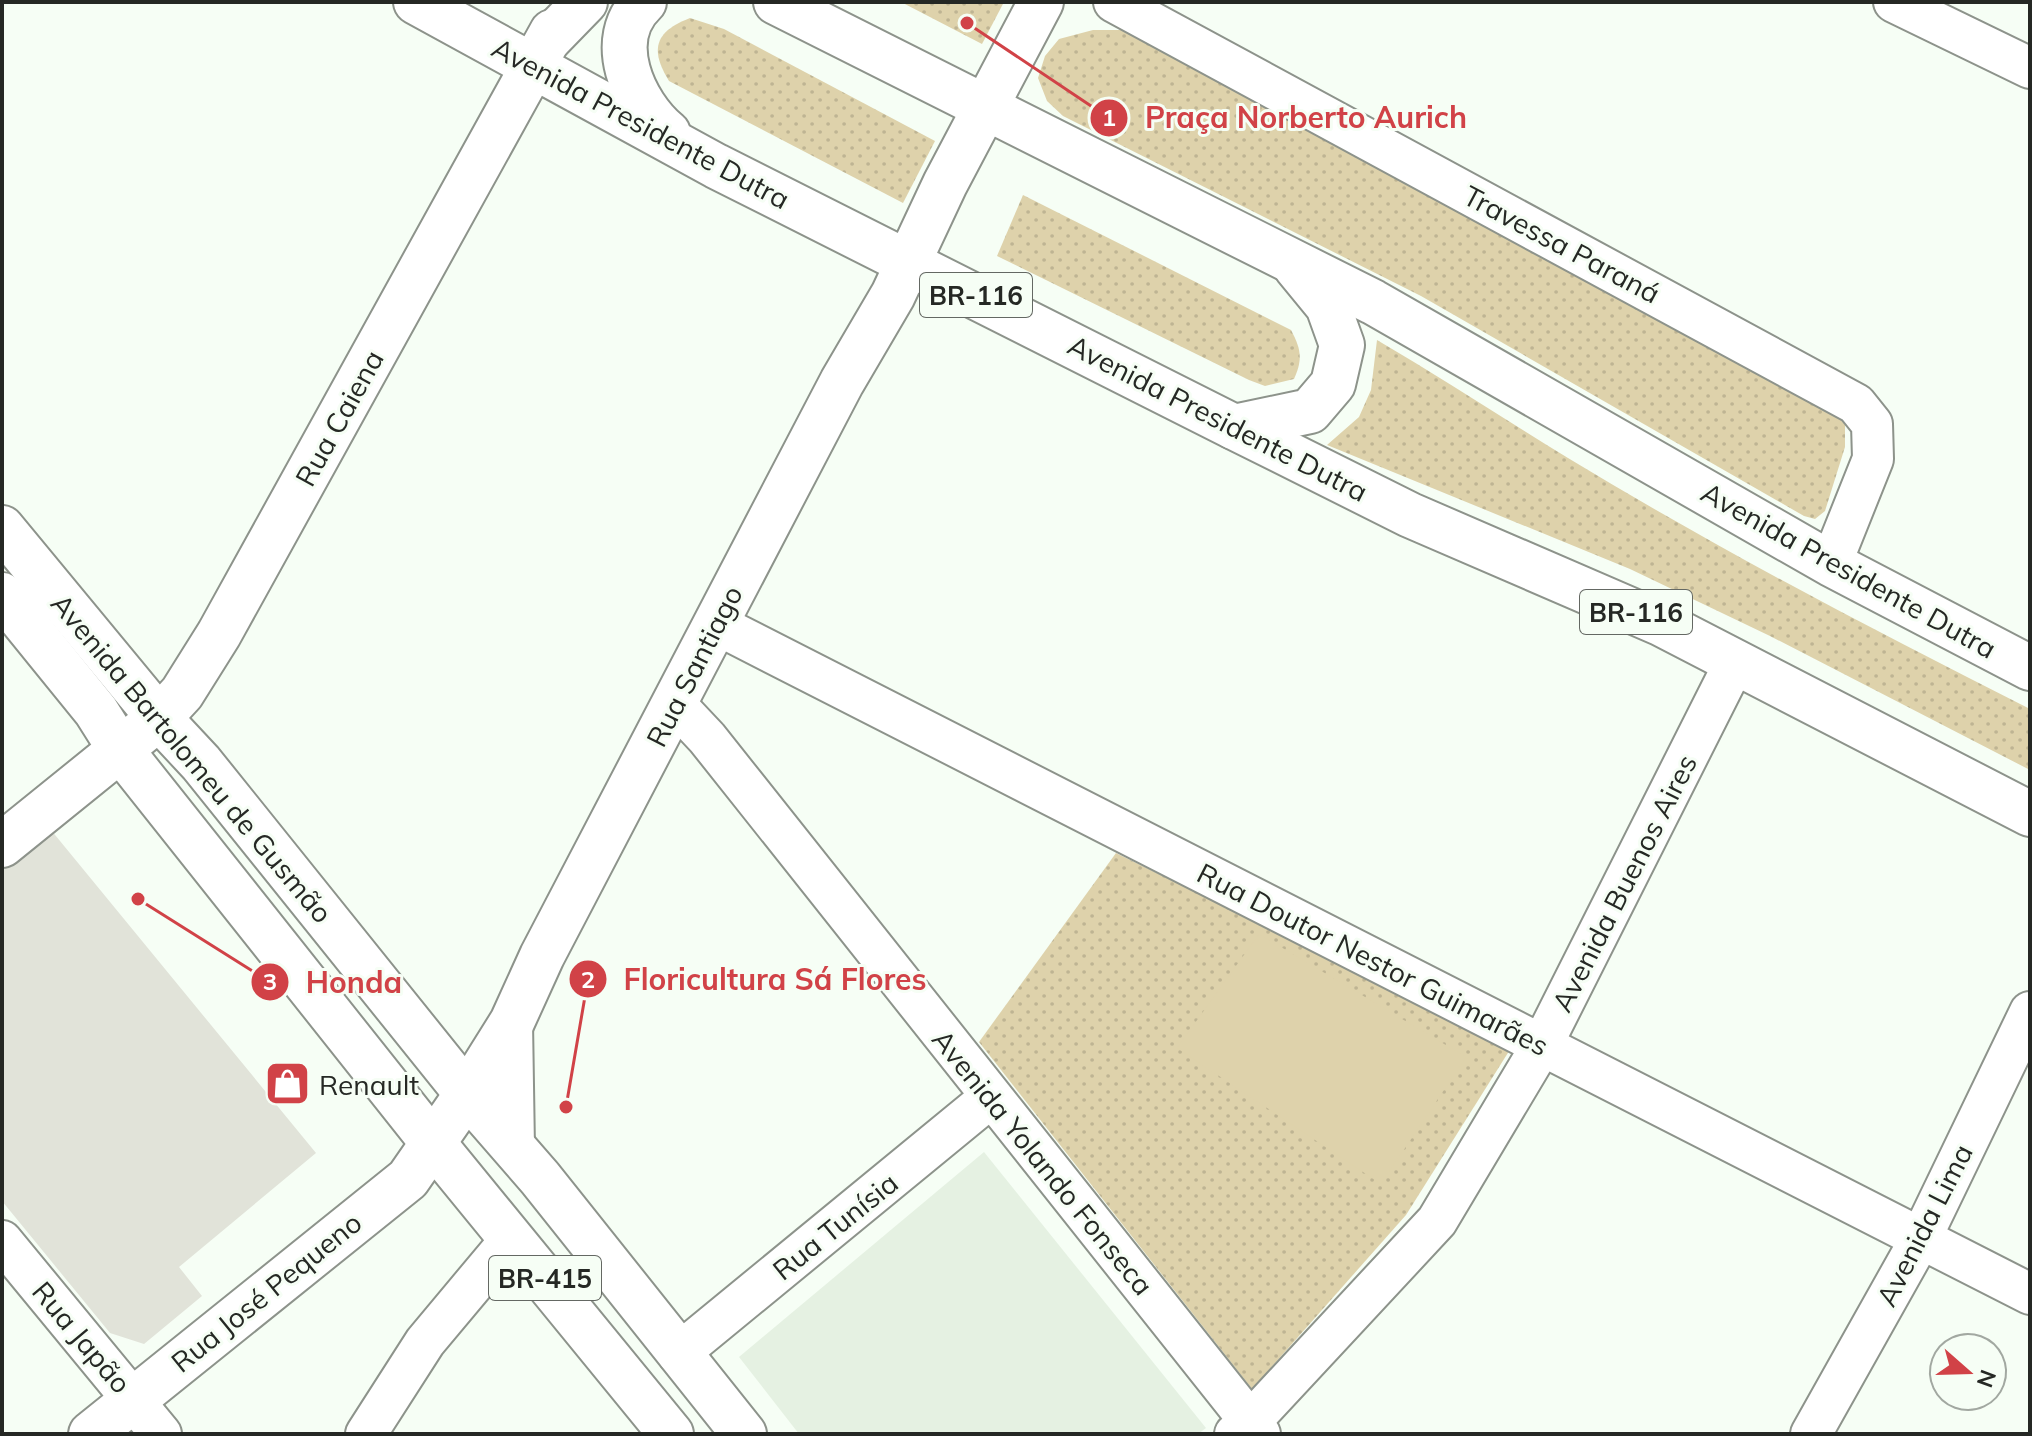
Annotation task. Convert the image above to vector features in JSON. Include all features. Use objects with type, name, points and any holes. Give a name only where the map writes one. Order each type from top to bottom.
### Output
[{"type":"main road","name":"Avenida Presidente Dutra","points":[[416,2],[551,36],[716,166],[1410,515],[1660,623],[2030,814]]},
{"type":"main road","name":"Rua Caiena","points":[[2,845],[159,718],[182,693],[219,634],[551,36],[585,2]]},
{"type":"main road","points":[[644,2],[628,27],[625,44],[626,65],[633,87],[657,124],[716,166]]},
{"type":"main road","name":"Rua Santiago","points":[[426,1133],[467,1094],[512,1022],[542,956],[842,382],[893,295],[945,184],[1041,2]]},
{"type":"main road","name":"Avenida Presidente Dutra","points":[[779,4],[1387,310],[1831,564],[2030,668]]},
{"type":"main road","points":[[1234,427],[1310,411],[1333,384],[1342,345],[1328,306],[1291,261]]},
{"type":"main road","name":"Avenida Bartolomeu de Gusmão","points":[[2,528],[159,718],[201,763],[744,1434]]},
{"type":"main road","name":"Avenida Bartolomeu de Gusmão","points":[[2,595],[96,711],[120,749],[426,1133],[671,1434]]},
{"type":"main road","name":"Rua José Pequeno","points":[[91,1434],[408,1179],[426,1133]]},
{"type":"street","name":"Travessa Paraná","points":[[1114,2],[1856,404],[1872,424],[1873,459],[1831,564]]},
{"type":"street","points":[[1894,2],[2030,68]]},
{"type":"street","name":"Rua Doutor Nestor Guimarães","points":[[716,624],[2030,1294]]},
{"type":"street","name":"Avenida Buenos Aires","points":[[1248,1430],[1437,1221],[1542,1045],[1735,662]]},
{"type":"street","name":"Avenida Yolando Fonseca","points":[[675,704],[707,738],[991,1097],[1248,1430]]},
{"type":"street","name":"Avenida Lima","points":[[1811,1434],[1921,1238],[2030,1012]]},
{"type":"street","points":[[512,1022],[514,1149]]},
{"type":"street","name":"Rua Tunísia","points":[[678,1354],[991,1097]]},
{"type":"street","points":[[366,1434],[425,1342],[512,1238]]},
{"type":"street","name":"Rua Japão","points":[[2,1241],[161,1434]]},
{"type":"shaded area","points":[[901,2],[1004,2],[982,44]]},
{"type":"shaded area","points":[[690,18],[724,29],[935,141],[903,203],[669,81],[659,60],[659,43],[669,29]]},
{"type":"shaded area","points":[[1093,30],[1122,30],[1152,43],[1837,412],[1845,425],[1845,447],[1825,511],[1815,519],[1804,516],[1421,296],[1063,116],[1047,101],[1038,78],[1045,56],[1059,39]]},
{"type":"shaded area","points":[[1023,195],[1291,330],[1300,354],[1294,379],[1265,386],[1249,380],[997,256]]},
{"type":"shaded area","points":[[1377,340],[1568,458],[1739,557],[2030,709],[2030,770],[1770,636],[1630,569],[1327,445],[1359,417],[1371,390]]},
{"type":"shaded area","points":[[1116,853],[1511,1048],[1406,1215],[1252,1389],[979,1042]]},
{"type":"shaded area","points":[[1259,934],[1466,1057],[1381,1184],[1177,1048]]},
{"type":"shaded area","points":[[984,1152],[1206,1428],[1198,1434],[799,1434],[739,1357]]},
{"type":"building","points":[[51,830],[316,1153],[179,1267],[202,1296],[144,1344],[110,1333],[2,1201],[2,871]]},
{"type":"place","name":"Praça Norberto Aurich","points":[[967,23]]},
{"type":"place","name":"Honda","points":[[138,899]]},
{"type":"place","name":"Renault","points":[[288,1084]]},
{"type":"place","name":"Floricultura Sá Flores","points":[[566,1107]]}]
